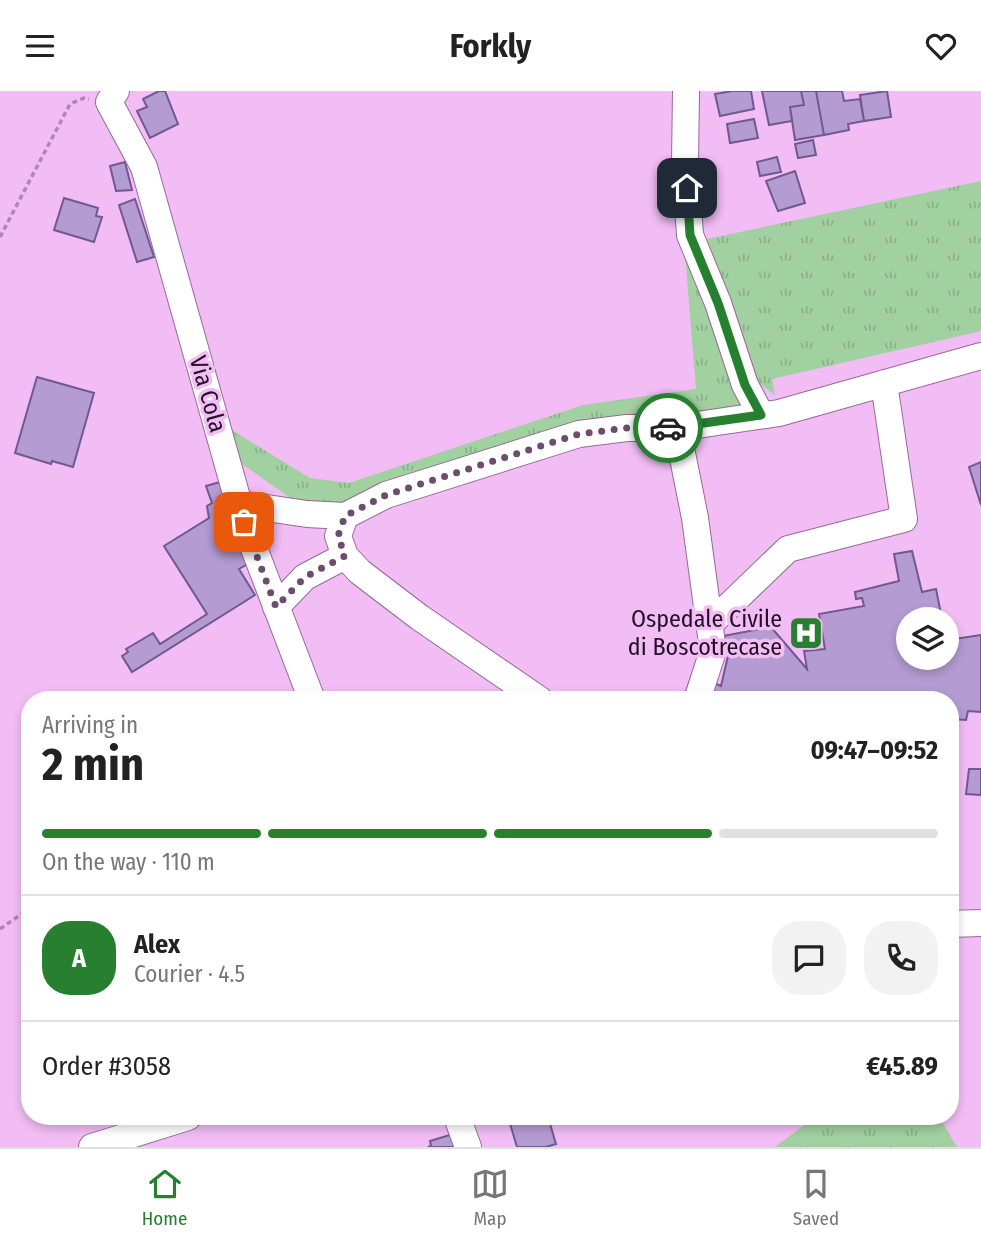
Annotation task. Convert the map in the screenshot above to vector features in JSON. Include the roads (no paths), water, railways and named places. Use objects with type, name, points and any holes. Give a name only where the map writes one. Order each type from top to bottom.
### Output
[{"type":"street","points":[[685,91],[685,164],[690,235],[718,303],[745,385],[761,415]]},
{"type":"street","name":"Via Cola","points":[[112,96],[144,167],[239,504],[309,691]]},
{"type":"street","points":[[239,504],[307,514],[345,516],[386,495],[579,434],[627,428],[677,428],[779,413],[981,356]]},
{"type":"street","points":[[710,624],[788,549],[904,519],[884,383]]},
{"type":"street","points":[[677,428],[695,518],[713,651],[699,691]]},
{"type":"street","points":[[345,516],[338,536],[345,556],[360,572],[419,617],[527,691]]},
{"type":"street","points":[[276,607],[305,577],[345,556]]},
{"type":"street","points":[[959,924],[981,923]]},
{"type":"street","points":[[92,1147],[162,1125]]},
{"type":"street","points":[[460,1125],[468,1147]]},
{"type":"place","name":"Ospedale Civile di Boscotrecase","points":[[806,633]]}]
